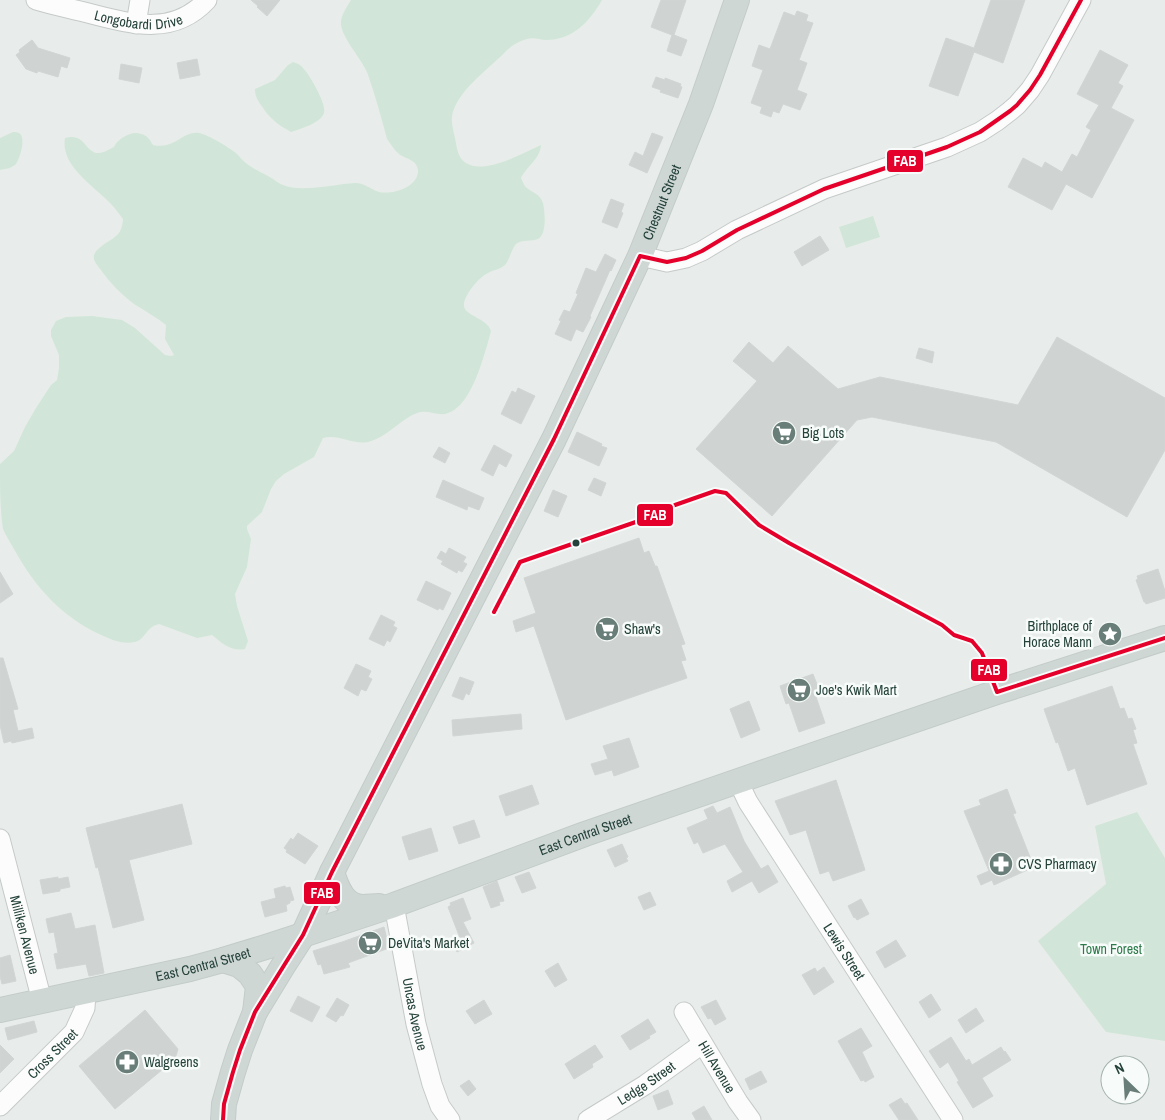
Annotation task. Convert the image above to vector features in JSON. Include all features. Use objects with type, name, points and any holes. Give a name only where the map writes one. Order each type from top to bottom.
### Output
[{"type":"main road","name":"Chestnut Street","points":[[255,1012],[303,935],[332,872],[554,438],[640,256],[701,104],[737,0]]},
{"type":"main road","name":"East Central Street","points":[[0,1010],[180,972],[303,935],[394,905],[585,834],[738,781],[997,692],[1165,638]]},
{"type":"main road","points":[[332,872],[341,895],[348,902],[360,908],[394,905]]},
{"type":"main road","points":[[223,960],[238,965],[250,974],[258,986],[255,1012],[233,1072],[224,1104],[223,1120]]},
{"type":"street","name":"Longobardi Drive","points":[[36,0],[106,18],[136,24],[154,25],[170,23],[183,18],[194,12],[207,0]]},
{"type":"street","points":[[136,24],[140,0]]},
{"type":"street","points":[[640,256],[667,262],[686,258],[702,251],[737,230],[824,189],[947,147],[980,132],[1010,112],[1030,90],[1081,0]]},
{"type":"street","name":"Lewis Street","points":[[738,781],[754,810],[953,1120]]},
{"type":"street","name":"Milliken Avenue","points":[[0,839],[42,1000]]},
{"type":"street","name":"Uncas Avenue","points":[[394,905],[420,1041],[440,1106],[450,1120]]},
{"type":"street","name":"Cross Street","points":[[0,1106],[74,1032],[85,1008],[86,992]]},
{"type":"street","name":"Hill Avenue","points":[[684,1012],[702,1044],[751,1120]]},
{"type":"street","name":"Ledge Street","points":[[588,1120],[645,1085],[702,1044]]},
{"type":"green space","points":[[351,0],[602,0],[586,22],[572,33],[556,39],[527,39],[512,46],[468,88],[462,95],[453,113],[452,126],[457,149],[466,163],[474,166],[493,165],[504,162],[541,145],[536,158],[521,178],[525,186],[542,200],[545,217],[543,233],[538,239],[516,244],[505,265],[480,278],[466,297],[464,302],[465,309],[485,323],[491,331],[471,390],[456,408],[444,414],[417,413],[405,419],[381,437],[368,442],[362,443],[335,437],[323,438],[314,457],[284,474],[276,481],[262,512],[247,526],[251,539],[247,567],[235,594],[248,641],[245,649],[231,648],[212,635],[197,638],[159,624],[153,626],[135,642],[125,643],[112,640],[85,627],[50,599],[30,575],[5,534],[1,514],[0,464],[14,451],[36,408],[51,385],[57,380],[59,355],[51,336],[51,330],[56,321],[66,317],[92,316],[122,320],[135,328],[165,355],[174,355],[165,339],[166,325],[134,304],[116,288],[95,262],[94,255],[103,245],[117,235],[121,229],[123,219],[111,204],[73,166],[65,148],[65,138],[77,138],[90,150],[99,153],[114,147],[121,138],[133,133],[148,138],[153,145],[161,146],[173,143],[193,133],[199,133],[236,153],[253,168],[290,187],[308,188],[359,183],[384,193],[404,188],[414,181],[418,170],[416,164],[397,152],[387,139],[367,72],[342,30],[342,18]]},
{"type":"green space","points":[[293,62],[301,66],[317,89],[323,103],[324,113],[319,120],[291,132],[271,118],[257,99],[255,89],[275,80]]},
{"type":"green space","points":[[13,132],[19,133],[22,138],[19,158],[16,164],[0,170],[0,138]]},
{"type":"green space","points":[[873,216],[880,237],[846,248],[839,227]]},
{"type":"green space","name":"Town Forest","points":[[1137,812],[1165,858],[1165,1041],[1106,1032],[1038,941],[1106,884],[1095,826]]},
{"type":"building","points":[[251,0],[280,0],[267,16]]},
{"type":"building","points":[[661,0],[686,0],[674,35],[687,40],[681,56],[667,51],[672,35],[651,27]]},
{"type":"building","points":[[991,0],[1025,0],[1003,63],[974,52],[958,96],[929,86],[946,38],[974,48]]},
{"type":"building","points":[[797,11],[808,15],[806,21],[813,23],[799,60],[807,63],[797,90],[807,94],[800,110],[783,104],[779,113],[773,111],[771,117],[760,113],[762,107],[751,103],[763,70],[752,66],[759,45],[770,49],[784,12],[795,16]]},
{"type":"building","points":[[32,40],[38,48],[70,58],[67,68],[61,66],[58,77],[26,69],[16,55],[20,52],[19,50]]},
{"type":"building","points":[[1100,50],[1128,65],[1118,83],[1123,86],[1111,108],[1134,120],[1092,198],[1066,184],[1052,210],[1008,187],[1023,158],[1042,168],[1045,162],[1062,172],[1072,154],[1077,157],[1091,130],[1086,127],[1099,105],[1077,94]]},
{"type":"building","points":[[197,59],[200,75],[180,79],[177,63]]},
{"type":"building","points":[[121,64],[142,68],[139,83],[119,79]]},
{"type":"building","points":[[656,77],[681,84],[680,86],[682,87],[678,98],[652,87]]},
{"type":"building","points":[[652,133],[663,137],[647,173],[629,165],[635,152],[643,156]]},
{"type":"building","points":[[611,199],[624,204],[621,212],[623,213],[617,228],[602,222]]},
{"type":"building","points":[[820,236],[829,250],[802,266],[794,252]]},
{"type":"building","points":[[605,254],[616,260],[583,332],[576,329],[571,341],[555,334],[564,310],[570,312],[586,268],[596,272]]},
{"type":"building","points":[[1057,337],[1165,398],[1165,450],[1127,517],[996,442],[872,417],[857,420],[772,516],[696,449],[757,381],[733,361],[749,342],[773,363],[788,346],[838,389],[880,377],[1018,405]]},
{"type":"building","points":[[919,348],[934,352],[932,363],[916,358]]},
{"type":"building","points":[[518,388],[535,396],[521,424],[501,414],[512,391],[516,393]]},
{"type":"building","points":[[577,432],[607,448],[599,466],[568,452]]},
{"type":"building","points":[[494,445],[512,455],[506,467],[499,463],[493,476],[481,470]]},
{"type":"building","points":[[439,447],[450,453],[445,463],[433,457]]},
{"type":"building","points":[[594,478],[606,483],[601,496],[588,490]]},
{"type":"building","points":[[443,480],[484,498],[479,510],[468,506],[467,510],[436,497]]},
{"type":"building","points":[[553,490],[567,496],[558,517],[544,511]]},
{"type":"building","name":"Shaw's","points":[[639,538],[644,553],[649,551],[655,566],[657,566],[685,644],[681,645],[686,660],[681,661],[687,678],[566,720],[534,626],[516,632],[513,621],[536,613],[524,578]]},
{"type":"building","points":[[449,548],[466,557],[463,562],[467,564],[462,572],[458,570],[457,573],[441,564],[443,561],[437,558],[441,551],[446,554]]},
{"type":"building","points":[[1158,569],[1165,591],[1165,598],[1146,604],[1136,580],[1138,579],[1137,576]]},
{"type":"building","points":[[0,572],[13,594],[0,603]]},
{"type":"building","points":[[426,581],[451,593],[443,610],[439,608],[438,610],[417,600]]},
{"type":"building","points":[[381,615],[395,622],[393,626],[397,628],[390,642],[387,640],[384,646],[369,639]]},
{"type":"building","points":[[0,658],[3,658],[18,709],[13,710],[18,731],[32,728],[34,738],[4,743],[0,725]]},
{"type":"building","points":[[356,664],[371,671],[368,677],[372,679],[366,691],[361,689],[358,696],[344,688]]},
{"type":"building","points":[[813,674],[820,692],[815,694],[825,723],[799,732],[789,703],[786,704],[780,686]]},
{"type":"building","points":[[460,677],[474,682],[469,695],[466,693],[463,700],[452,696]]},
{"type":"building","points":[[1112,686],[1120,709],[1124,708],[1128,719],[1132,718],[1136,729],[1133,730],[1137,743],[1133,744],[1147,784],[1087,805],[1075,768],[1068,771],[1044,709]]},
{"type":"building","points":[[749,701],[760,730],[741,738],[730,709]]},
{"type":"building","points":[[521,714],[522,729],[453,736],[452,720]]},
{"type":"building","points":[[629,738],[639,767],[614,776],[612,770],[595,775],[591,764],[608,759],[603,746]]},
{"type":"building","points":[[836,780],[865,870],[833,881],[829,871],[820,874],[806,830],[790,835],[775,801]]},
{"type":"building","points":[[532,785],[539,804],[506,816],[499,796]]},
{"type":"building","name":"CVS Pharmacy","points":[[1007,789],[1016,813],[1013,814],[1034,867],[994,885],[992,880],[981,885],[977,876],[989,871],[964,811],[981,805],[979,800]]},
{"type":"building","points":[[182,804],[192,844],[129,860],[144,920],[113,928],[86,828]]},
{"type":"building","points":[[713,806],[717,813],[730,807],[744,841],[761,869],[768,865],[778,882],[759,893],[752,881],[732,892],[727,881],[743,872],[725,844],[703,853],[698,842],[694,844],[687,828],[708,819],[704,810]]},
{"type":"building","points":[[474,820],[480,837],[459,844],[453,827]]},
{"type":"building","points":[[431,828],[438,851],[409,860],[402,837]]},
{"type":"building","points":[[298,833],[318,846],[305,864],[286,852],[287,850],[284,848],[291,838],[293,840]]},
{"type":"building","points":[[622,844],[628,861],[615,867],[607,850]]},
{"type":"building","points":[[529,872],[536,888],[522,893],[515,877]]},
{"type":"building","points":[[58,877],[58,879],[68,877],[70,887],[43,894],[40,880]]},
{"type":"building","points":[[497,881],[504,901],[499,902],[500,905],[491,908],[483,887]]},
{"type":"building","points":[[285,886],[286,888],[290,887],[294,900],[286,905],[287,911],[265,917],[261,902],[276,898],[274,889]]},
{"type":"building","points":[[650,892],[656,905],[644,910],[638,897]]},
{"type":"building","points":[[463,898],[471,919],[463,922],[474,943],[457,952],[452,942],[460,938],[448,907],[451,905],[450,903]]},
{"type":"building","points":[[861,899],[869,914],[857,920],[848,906]]},
{"type":"building","points":[[71,913],[75,929],[95,925],[104,973],[89,976],[86,964],[57,969],[54,954],[58,953],[54,932],[49,933],[46,919]]},
{"type":"building","points":[[384,927],[389,948],[348,963],[350,967],[324,974],[321,964],[318,965],[313,951]]},
{"type":"building","points":[[896,940],[906,956],[885,968],[876,952]]},
{"type":"building","points":[[10,955],[16,981],[2,984],[0,958]]},
{"type":"building","points":[[558,963],[567,980],[555,987],[545,971]]},
{"type":"building","points":[[824,967],[834,982],[814,995],[802,975],[815,968],[817,972]]},
{"type":"building","points":[[931,994],[941,1010],[929,1018],[919,1002]]},
{"type":"building","points":[[298,996],[320,1007],[312,1022],[290,1011]]},
{"type":"building","points":[[337,998],[349,1005],[343,1016],[341,1015],[336,1022],[326,1016]]},
{"type":"building","points":[[484,1000],[492,1014],[475,1024],[466,1011]]},
{"type":"building","points":[[716,1000],[726,1019],[715,1025],[711,1018],[708,1019],[701,1007]]},
{"type":"building","points":[[976,1008],[984,1021],[966,1033],[958,1020]]},
{"type":"building","name":"Walgreens","points":[[145,1010],[178,1049],[175,1059],[115,1109],[79,1066]]},
{"type":"building","points":[[648,1019],[656,1032],[649,1036],[650,1038],[630,1050],[621,1036]]},
{"type":"building","points":[[34,1021],[37,1032],[8,1040],[5,1028]]},
{"type":"building","points":[[861,1028],[872,1046],[862,1052],[874,1077],[865,1082],[864,1080],[861,1081],[838,1041]]},
{"type":"building","points":[[951,1037],[966,1061],[969,1059],[972,1065],[1001,1047],[1011,1060],[982,1078],[993,1096],[973,1108],[957,1082],[959,1081],[948,1062],[940,1068],[929,1051]]},
{"type":"building","points":[[0,1045],[14,1059],[0,1073]]},
{"type":"building","points":[[595,1045],[603,1057],[592,1064],[593,1067],[574,1079],[565,1064]]},
{"type":"building","points":[[761,1071],[767,1082],[750,1090],[745,1079]]},
{"type":"building","points":[[469,1080],[476,1089],[468,1096],[460,1086]]},
{"type":"building","points":[[668,1090],[673,1104],[658,1110],[653,1096]]},
{"type":"building","points":[[901,1098],[905,1104],[907,1103],[918,1120],[899,1120],[889,1105]]},
{"type":"building","points":[[704,1106],[712,1120],[696,1120],[692,1113]]},
{"type":"transit line","name":"FAB","points":[[223,1120],[224,1104],[233,1072],[255,1012],[303,935],[332,872],[554,439],[640,256],[667,262],[686,258],[702,251],[737,230],[824,189],[947,147],[980,132],[1010,111],[1030,90],[1081,0]]},
{"type":"transit line","name":"FAB","points":[[494,612],[520,562],[656,515],[675,505],[715,491],[726,493],[759,525],[789,543],[942,625],[954,635],[972,641],[982,653],[997,692],[1165,638]]},
{"type":"place","name":"Big Lots","points":[[784,433]]},
{"type":"place","name":"Shaw's","points":[[607,629]]},
{"type":"place","name":"Birthplace of Horace Mann","points":[[1110,634]]},
{"type":"place","name":"Joe's Kwik Mart","points":[[799,690]]},
{"type":"place","name":"CVS Pharmacy","points":[[1001,864]]},
{"type":"place","name":"DeVita's Market","points":[[370,943]]},
{"type":"place","name":"Walgreens","points":[[127,1062]]}]
